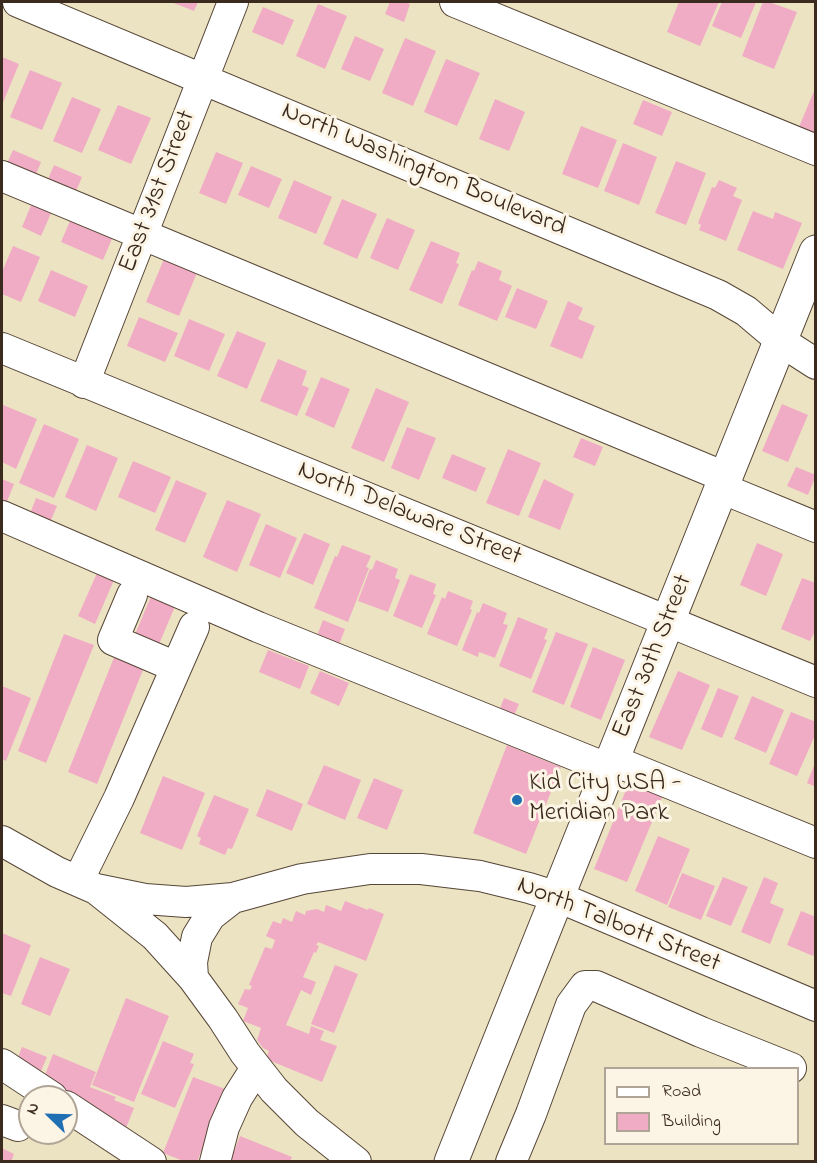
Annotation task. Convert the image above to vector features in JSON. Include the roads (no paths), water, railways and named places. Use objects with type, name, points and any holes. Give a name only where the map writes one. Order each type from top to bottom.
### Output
[{"type":"main road","name":"East 30th Street","points":[[452,1161],[816,252]]},
{"type":"street","name":"North Washington Boulevard","points":[[18,2],[718,295],[746,311],[781,341],[816,364]]},
{"type":"street","name":"East 31st Street","points":[[84,383],[233,2]]},
{"type":"street","points":[[455,2],[816,150]]},
{"type":"street","points":[[2,176],[723,483],[816,526]]},
{"type":"street","name":"North Delaware Street","points":[[2,348],[816,682]]},
{"type":"street","points":[[2,516],[258,627],[816,843]]},
{"type":"street","points":[[132,595],[113,640],[176,667]]},
{"type":"street","points":[[87,885],[119,798],[194,627]]},
{"type":"street","points":[[2,841],[57,872],[87,885],[155,936],[193,978],[274,1090],[307,1123],[356,1161]]},
{"type":"street","name":"North Talbott Street","points":[[87,885],[120,896],[164,901],[209,901],[234,898],[321,875],[370,869],[400,868],[480,876],[558,897],[816,1006]]},
{"type":"street","points":[[193,978],[192,962],[197,937],[210,916],[234,898]]},
{"type":"street","points":[[511,1161],[571,1005],[585,986],[596,986],[788,1067]]},
{"type":"street","points":[[2,1064],[34,1085]]},
{"type":"street","points":[[215,1161],[224,1127],[237,1098],[256,1068]]},
{"type":"street","points":[[799,1071],[816,1078]]},
{"type":"street","points":[[78,1114],[151,1161]]},
{"type":"place","name":"Kid City USA - Meridian Park","points":[[517,800]]}]
